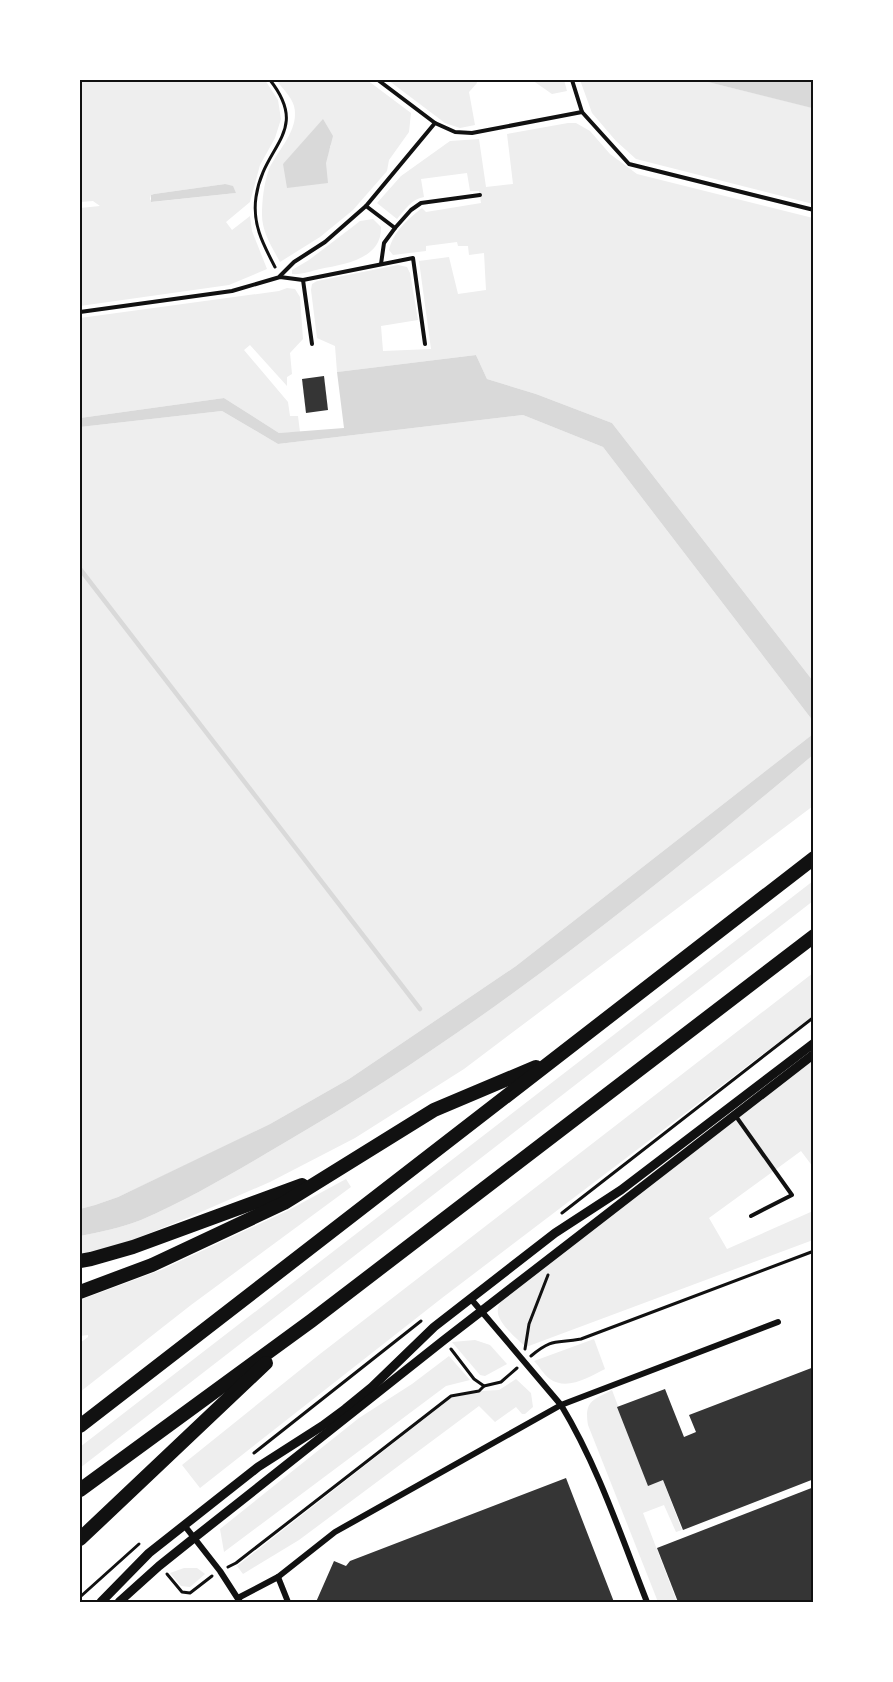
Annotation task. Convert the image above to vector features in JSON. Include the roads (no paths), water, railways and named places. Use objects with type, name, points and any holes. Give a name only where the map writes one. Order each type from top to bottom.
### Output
[{"type":"highway","points":[[80,1426],[813,858]]},
{"type":"highway","points":[[80,1490],[311,1321],[813,936]]},
{"type":"highway","points":[[80,1292],[152,1265],[209,1240],[284,1203],[434,1110],[555,1059]]},
{"type":"highway","points":[[80,1261],[91,1260],[154,1240],[335,1173]]},
{"type":"highway","points":[[80,1539],[311,1321]]},
{"type":"street","points":[[120,1602],[159,1566],[481,1312],[813,1043]]},
{"type":"street","points":[[101,1602],[149,1553],[251,1472],[345,1409],[372,1387],[434,1327],[555,1233],[621,1190],[813,1054]]},
{"type":"street","points":[[471,1299],[561,1405],[590,1457],[647,1602]]},
{"type":"street","points":[[184,1525],[220,1571],[239,1600],[278,1577],[335,1532],[561,1405],[778,1322]]},
{"type":"street","points":[[278,1577],[288,1602]]},
{"type":"lane","points":[[378,80],[435,123],[455,132],[472,133],[582,112]]},
{"type":"lane","points":[[572,80],[582,112],[629,164],[813,210]]},
{"type":"lane","points":[[280,277],[294,261],[325,242],[366,206],[435,123]]},
{"type":"lane","points":[[381,264],[384,243],[411,210],[421,203],[480,195]]},
{"type":"lane","points":[[366,206],[395,228]]},
{"type":"lane","points":[[80,312],[232,291],[280,277],[303,280],[413,258],[425,344]]},
{"type":"lane","points":[[303,280],[312,344]]},
{"type":"lane","points":[[731,1111],[792,1195],[751,1216]]},
{"type":"waterway","points":[[80,569],[420,1009]]}]
